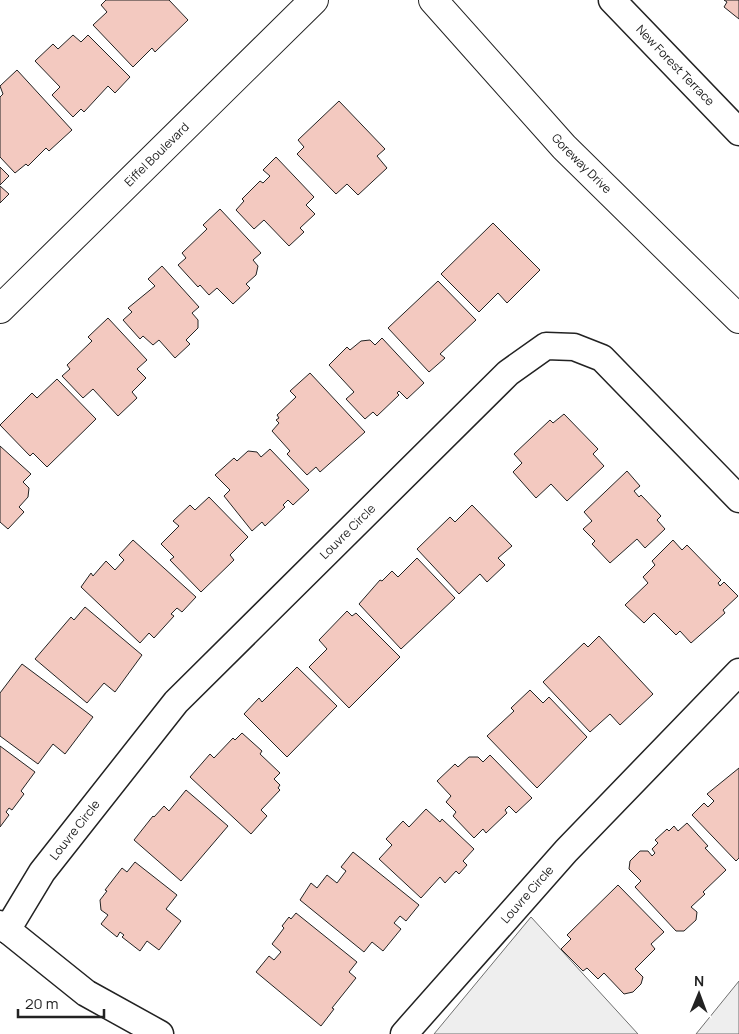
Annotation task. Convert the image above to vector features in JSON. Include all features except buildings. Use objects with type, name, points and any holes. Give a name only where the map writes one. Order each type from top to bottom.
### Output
[{"type":"street","name":"Eiffel Boulevard","points":[[0,309],[314,0]]},
{"type":"street","name":"Goreway Drive","points":[[433,0],[564,147],[739,319]]},
{"type":"street","name":"New Forest Terrace","points":[[612,0],[739,132]]},
{"type":"street","name":"Louvre Circle","points":[[160,1034],[86,993],[4,927],[42,872],[176,702],[508,373],[546,346],[574,347],[602,358],[739,499]]},
{"type":"street","name":"Louvre Circle","points":[[404,1034],[566,851],[739,672]]},
{"type":"shaded area","points":[[531,917],[638,1034],[434,1034]]},
{"type":"shaded area","points":[[739,981],[739,1034],[696,1034]]}]
